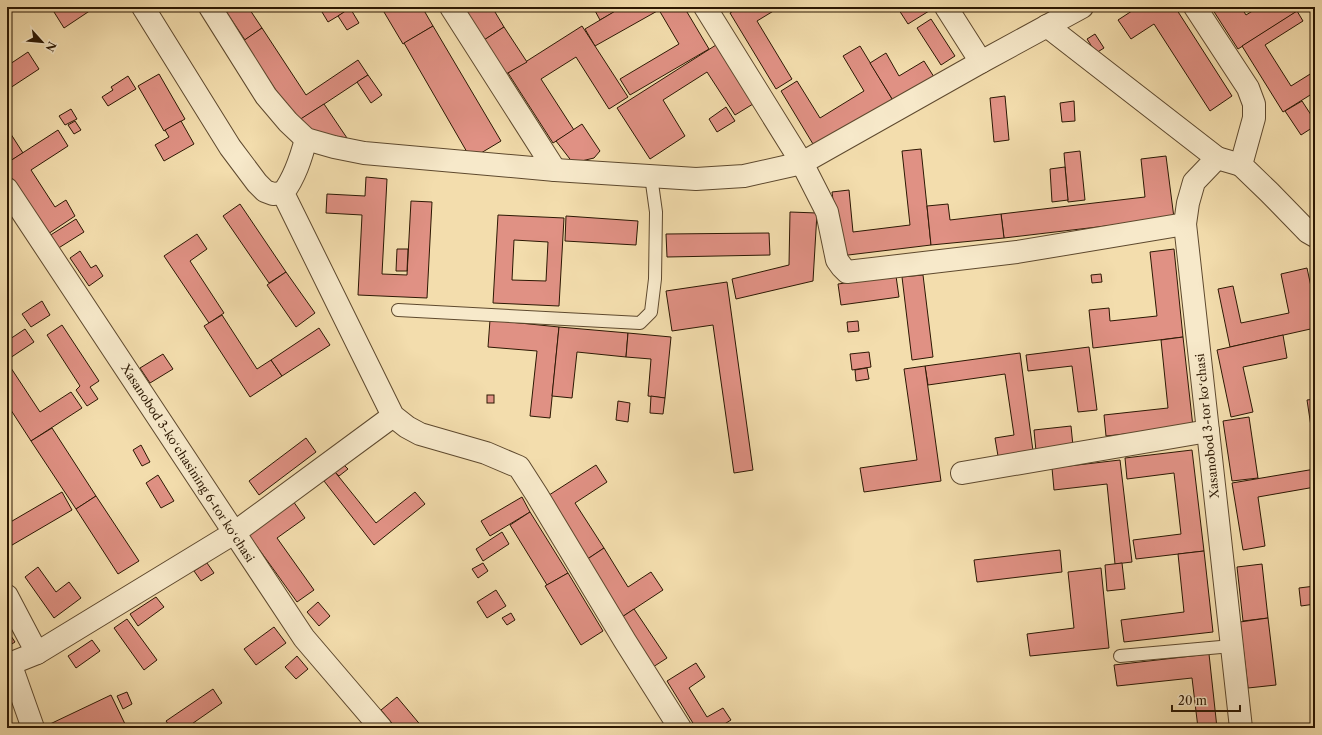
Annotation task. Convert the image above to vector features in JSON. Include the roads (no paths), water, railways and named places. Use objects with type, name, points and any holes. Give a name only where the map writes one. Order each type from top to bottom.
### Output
[{"type":"street","points":[[143,7],[230,147],[256,184],[265,191],[273,194],[283,193],[290,184],[301,157],[306,139]]},
{"type":"street","points":[[210,7],[266,96],[288,122],[306,139],[334,147],[364,153],[555,170],[696,179],[744,176],[802,163],[1082,7]]},
{"type":"street","points":[[452,7],[555,170]]},
{"type":"street","points":[[705,7],[802,163],[827,212],[837,260],[847,272],[1017,252],[1185,224]]},
{"type":"street","points":[[946,7],[981,62]]},
{"type":"street","points":[[1195,7],[1248,88],[1254,104],[1254,118],[1241,165]]},
{"type":"street","points":[[1047,26],[1217,158],[1241,165],[1270,192],[1308,232],[1315,236]]},
{"type":"street","name":"Xasanobod 3-tor koʻchasi","points":[[1217,158],[1194,182],[1188,202],[1185,224],[1241,728]]},
{"type":"street","name":"Xasanobod 3-koʻchasining 6-tor koʻchasi","points":[[7,189],[304,638],[381,728]]},
{"type":"street","points":[[283,193],[393,416],[407,427],[420,434],[486,453],[520,468],[538,495],[625,641],[680,728]]},
{"type":"street","points":[[33,728],[8,664],[37,653],[234,533],[393,416]]},
{"type":"street","points":[[962,472],[1208,431]]},
{"type":"street","points":[[7,596],[37,653]]},
{"type":"lane","points":[[398,310],[640,323],[651,312],[655,279],[656,212],[651,176]]},
{"type":"lane","points":[[1120,656],[1232,646]]}]
